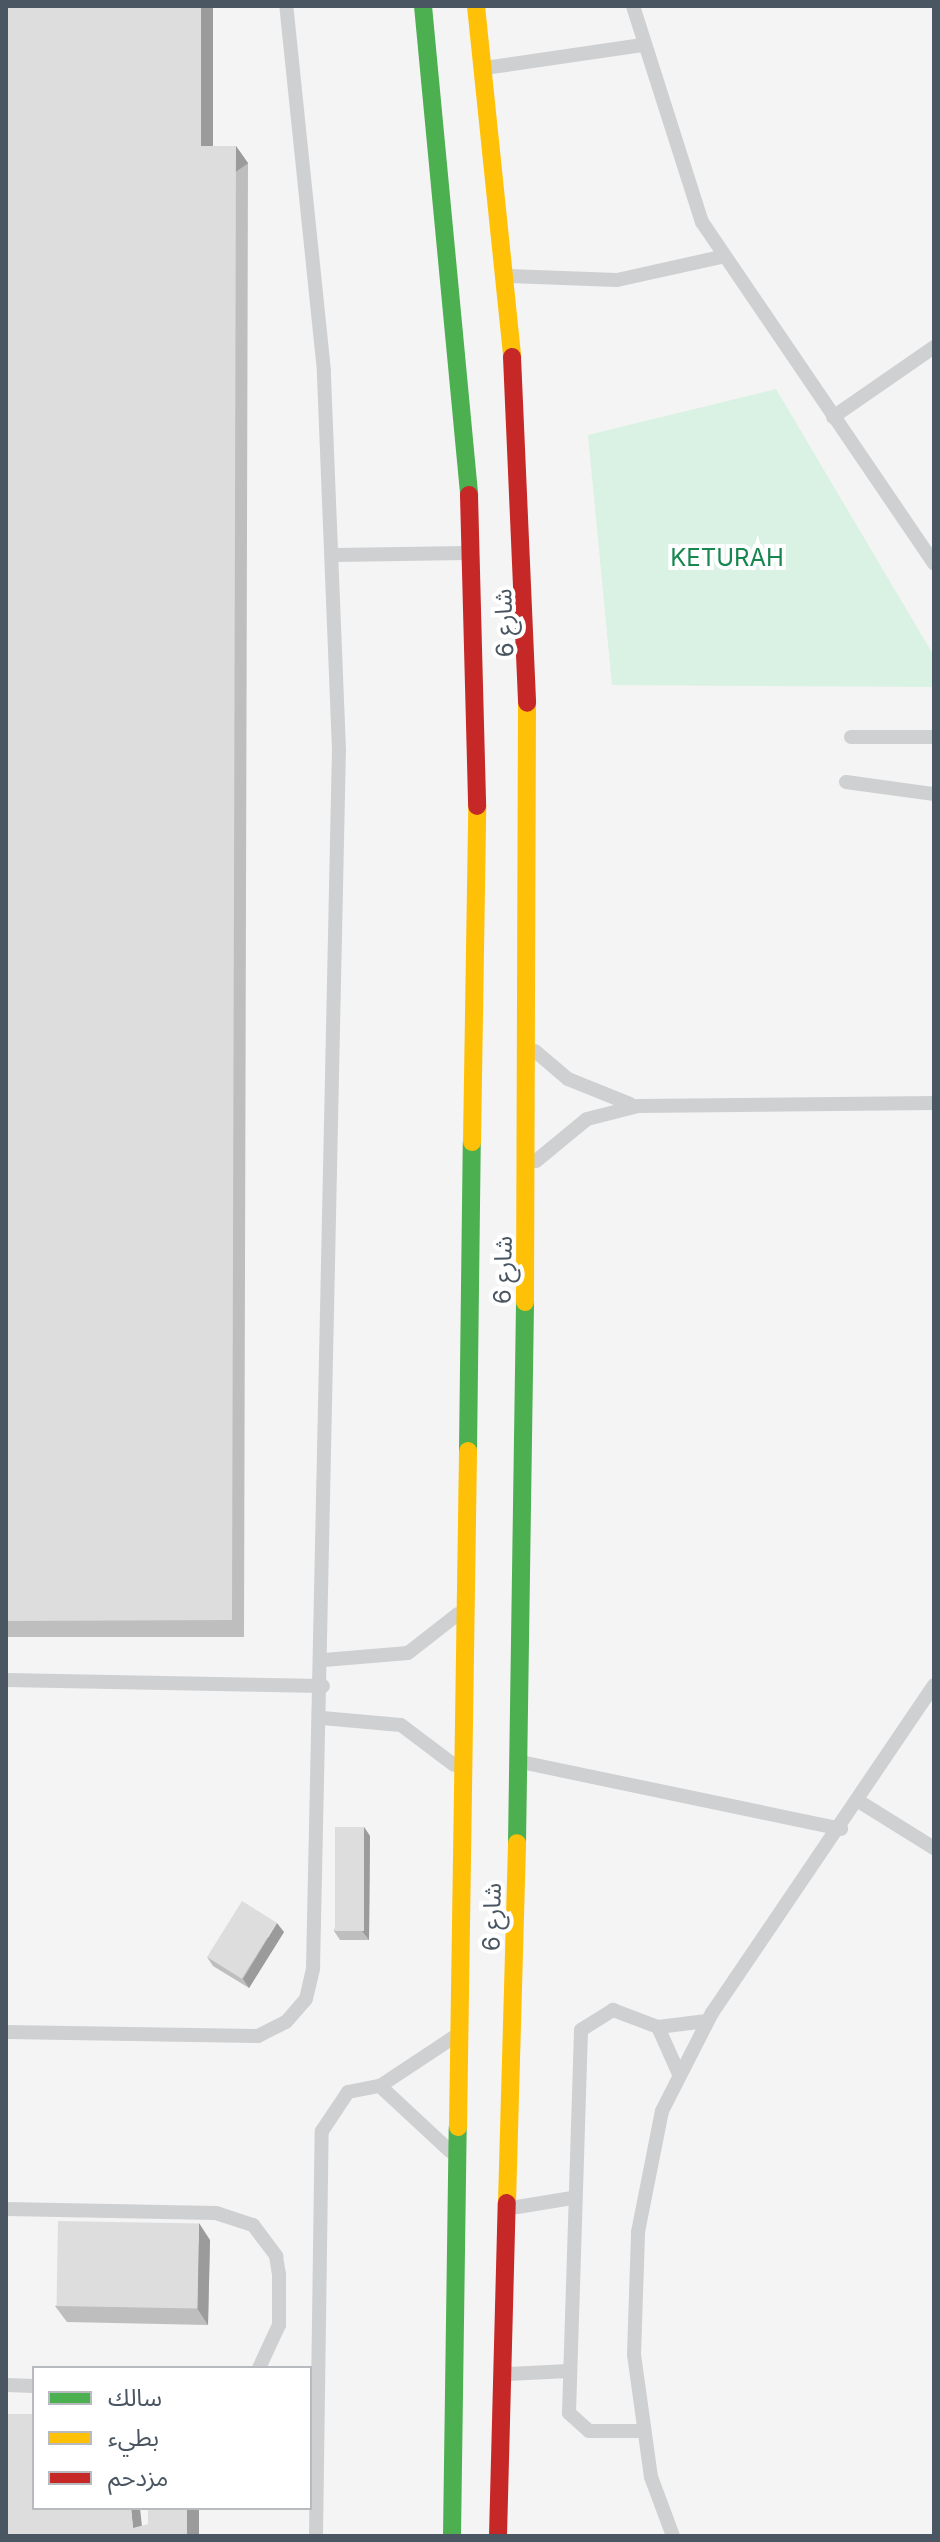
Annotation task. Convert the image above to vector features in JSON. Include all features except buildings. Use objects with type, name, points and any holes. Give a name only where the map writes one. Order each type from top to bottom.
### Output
[{"type":"street","name":"شارع 6","points":[[423,6],[472,553],[477,828],[452,2536]]},
{"type":"street","name":"شارع 6","points":[[476,6],[508,276],[529,667],[529,1171],[511,2208],[498,2536]]},
{"type":"street","points":[[440,2536],[452,2478]]},
{"type":"street","points":[[502,2489],[515,2536]]},
{"type":"lane","points":[[6,2032],[258,2036],[286,2022],[306,1999],[313,1968],[324,1660],[335,555],[313,245],[286,6]]},
{"type":"lane","points":[[633,6],[684,186],[721,257],[934,564]]},
{"type":"lane","points":[[484,68],[642,45]]},
{"type":"lane","points":[[508,276],[617,280],[721,257]]},
{"type":"lane","points":[[833,417],[934,347]]},
{"type":"lane","points":[[335,555],[472,553]]},
{"type":"lane","points":[[851,737],[934,737]]},
{"type":"lane","points":[[846,782],[934,794]]},
{"type":"lane","points":[[530,1045],[568,1079],[638,1106]]},
{"type":"lane","points":[[529,1171],[587,1119],[638,1106],[934,1103]]},
{"type":"lane","points":[[324,1660],[408,1653],[431,1640],[468,1601]]},
{"type":"lane","points":[[6,1680],[323,1686]]},
{"type":"lane","points":[[673,2536],[641,2431],[634,2355],[638,2232],[662,2111],[707,2021],[860,1802],[934,1685]]},
{"type":"lane","points":[[322,1718],[401,1725],[438,1747],[464,1782]]},
{"type":"lane","points":[[519,1761],[841,1829]]},
{"type":"lane","points":[[860,1802],[934,1848]]},
{"type":"lane","points":[[641,2431],[589,2431],[575,2422],[569,2371],[572,2198],[581,2030],[613,2010],[658,2027],[707,2021]]},
{"type":"lane","points":[[658,2027],[679,2074]]},
{"type":"lane","points":[[316,2536],[314,2464],[322,2131],[342,2097],[380,2086],[458,2033]]},
{"type":"lane","points":[[380,2086],[457,2160]]},
{"type":"lane","points":[[511,2208],[572,2198]]},
{"type":"lane","points":[[6,2209],[216,2213],[253,2225],[276,2256],[279,2274],[279,2325],[260,2366]]},
{"type":"lane","points":[[506,2374],[569,2371]]},
{"type":"lane","points":[[6,2385],[32,2386]]},
{"type":"green space","name":"KETURAH","points":[[776,389],[934,656],[934,687],[612,685],[588,435]]},
{"type":"traffic: fast","points":[[423,6],[469,495]]},
{"type":"traffic: fast","points":[[468,1451],[472,1142]]},
{"type":"traffic: fast","points":[[517,1843],[525,1302]]},
{"type":"traffic: fast","points":[[452,2536],[458,2127]]},
{"type":"traffic: slow","points":[[476,6],[512,357]]},
{"type":"traffic: slow","points":[[525,1302],[527,703]]},
{"type":"traffic: slow","points":[[472,1142],[477,806]]},
{"type":"traffic: slow","points":[[458,2127],[468,1451]]},
{"type":"traffic: slow","points":[[507,2203],[517,1843]]},
{"type":"traffic: jam","points":[[512,357],[527,703]]},
{"type":"traffic: jam","points":[[469,495],[477,806]]},
{"type":"traffic: jam","points":[[498,2536],[507,2203]]}]
